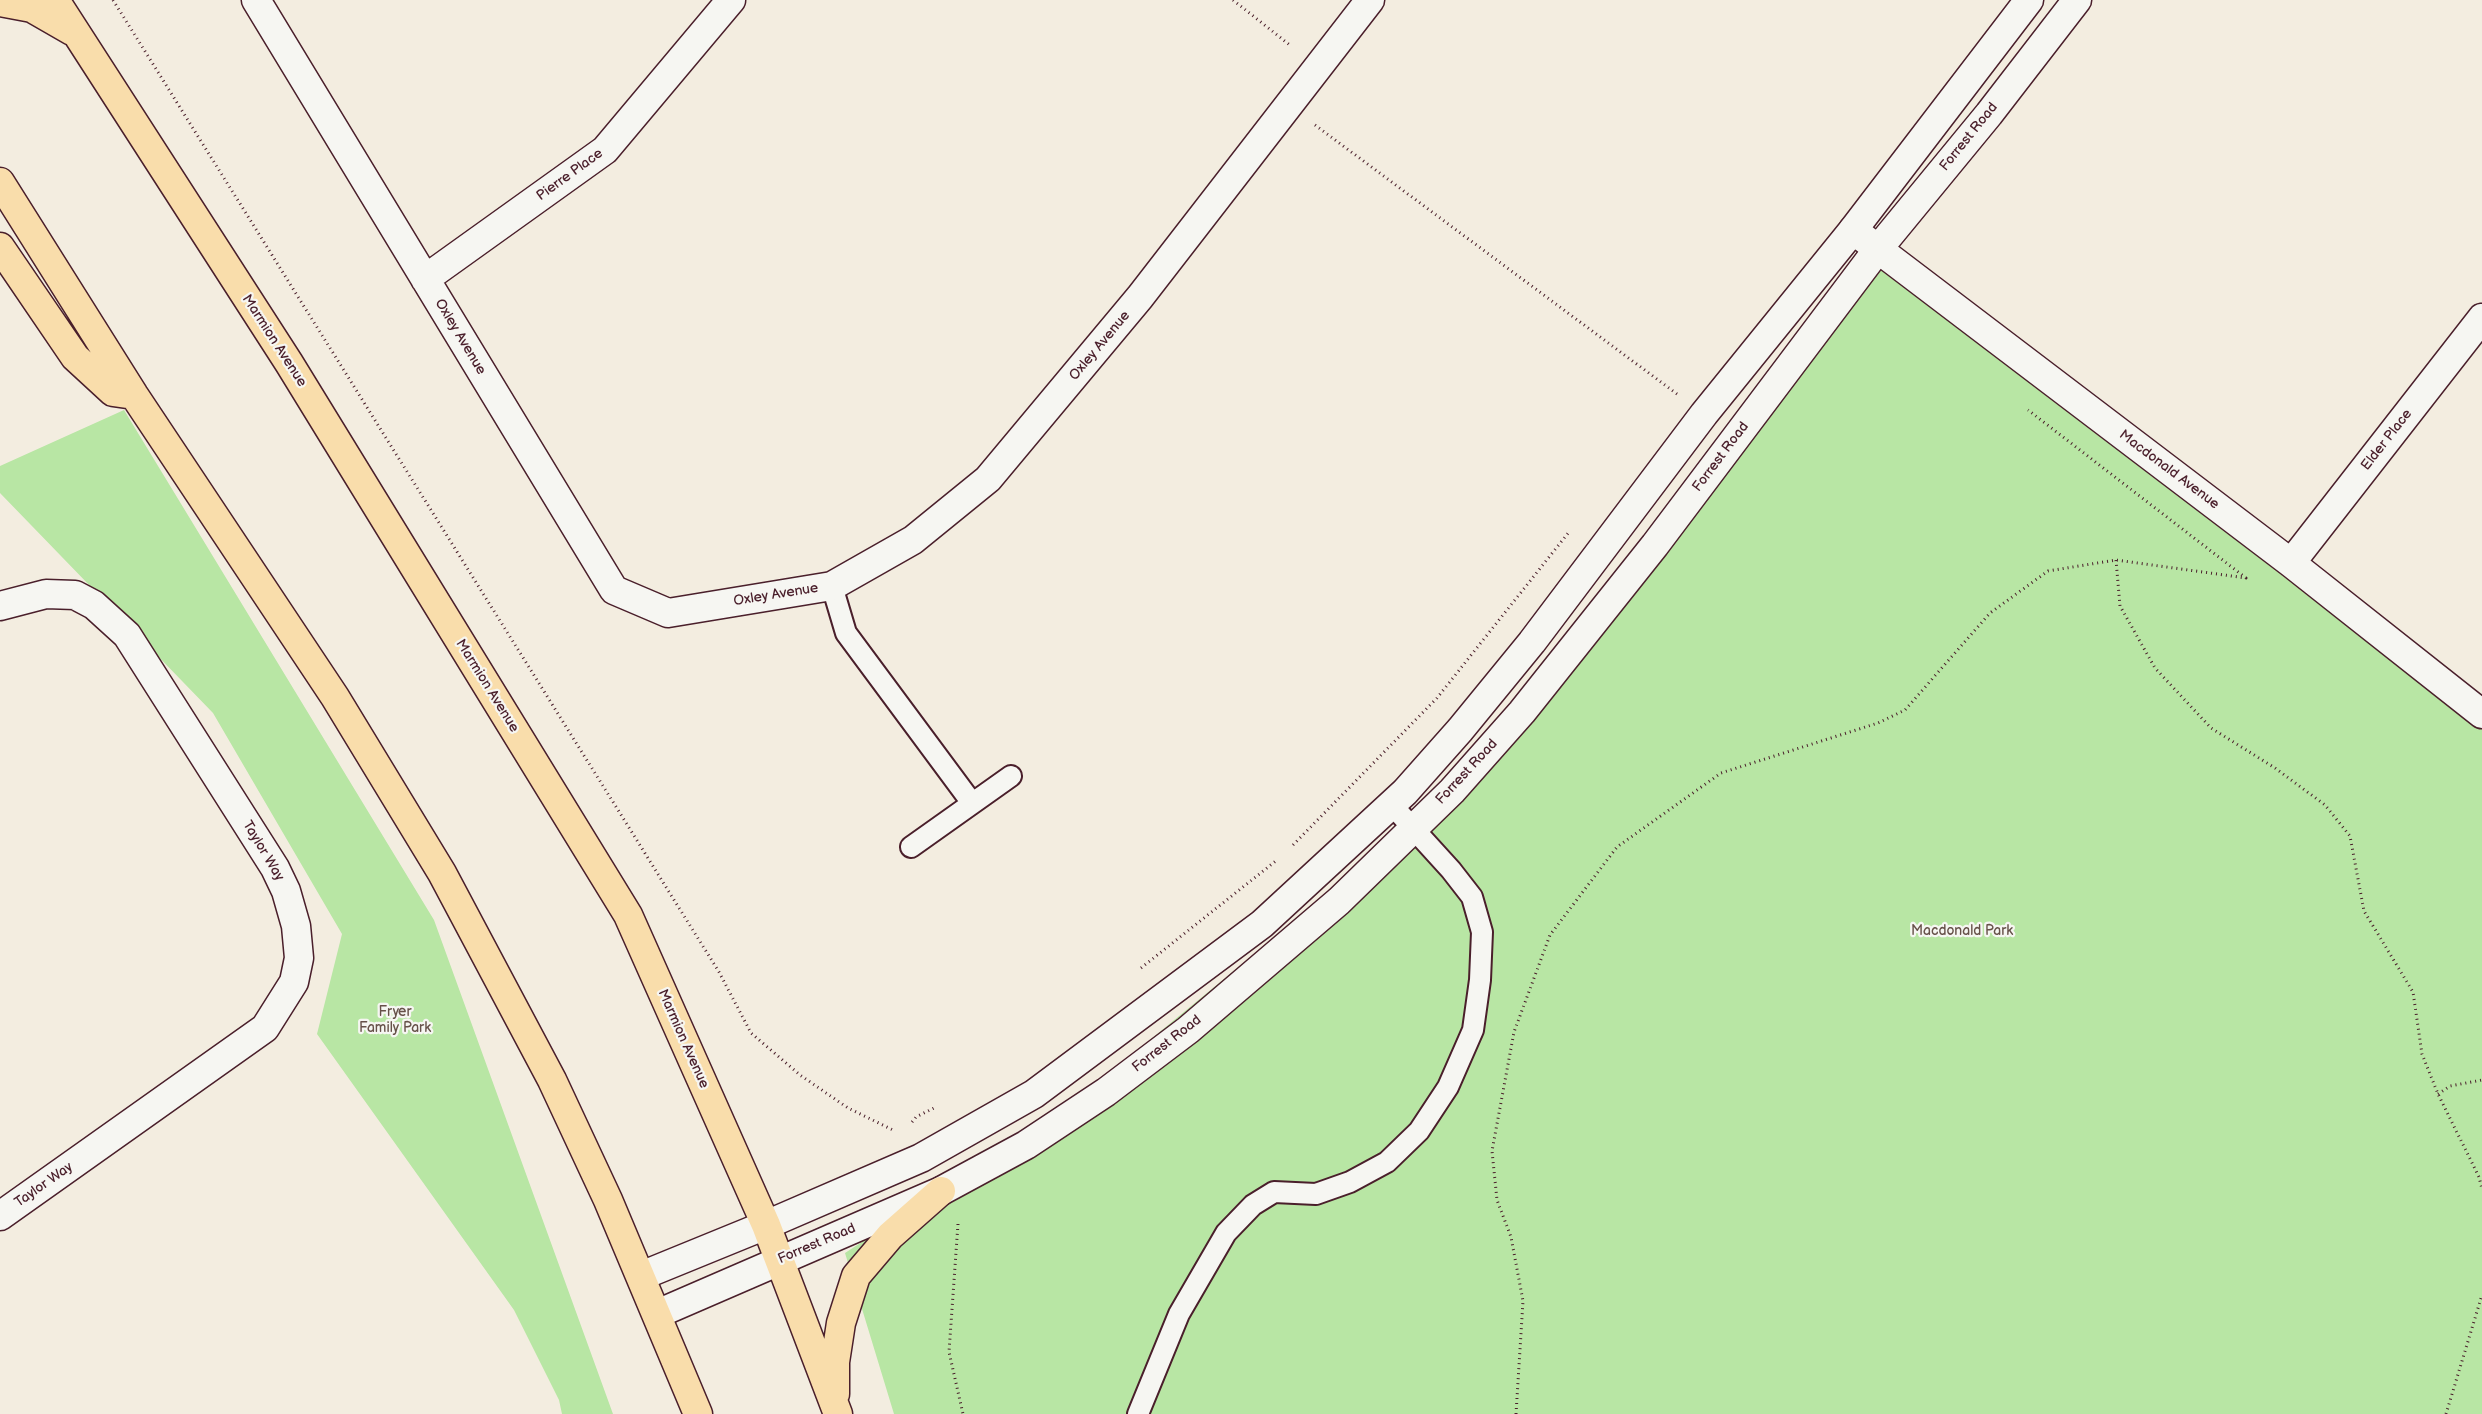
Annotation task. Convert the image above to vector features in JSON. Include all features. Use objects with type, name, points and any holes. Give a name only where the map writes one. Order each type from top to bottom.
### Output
[{"type":"highway","name":"Marmion Avenue","points":[[55,0],[289,364],[628,916],[766,1225],[836,1409]]},
{"type":"highway","points":[[0,2],[32,8],[75,32]]},
{"type":"highway","points":[[0,182],[134,395],[335,697],[442,873],[552,1080],[641,1276],[698,1414]]},
{"type":"highway","points":[[0,247],[75,357],[113,392],[134,395]]},
{"type":"highway","points":[[836,1409],[835,1362],[842,1323],[856,1276],[890,1236],[941,1191]]},
{"type":"street","name":"Oxley Avenue","points":[[256,0],[614,590],[668,613],[832,586],[913,540],[988,479],[1140,298],[1370,0]]},
{"type":"street","name":"Pierre Place","points":[[425,279],[605,150],[731,0]]},
{"type":"street","points":[[641,1276],[766,1225],[921,1158],[1034,1094],[1124,1029],[1262,924],[1392,804],[1460,730],[1532,642],[1704,414],[1853,230],[2029,0]]},
{"type":"street","name":"Forrest Road","points":[[657,1314],[941,1191],[1026,1145],[1106,1092],[1188,1030],[1340,901],[1452,790],[1522,712],[1654,545],[1878,249],[1989,114],[2077,0]]},
{"type":"street","name":"Macdonald Avenue","points":[[1853,230],[2292,563],[2482,714]]},
{"type":"street","name":"Elder Place","points":[[2292,563],[2482,318]]},
{"type":"street","name":"Taylor Way","points":[[0,606],[46,594],[75,595],[94,605],[110,617],[127,635],[275,868],[286,891],[296,926],[299,958],[294,982],[265,1028],[0,1216]]},
{"type":"lane","points":[[832,586],[846,633],[972,803]]},
{"type":"lane","points":[[911,847],[1011,776]]},
{"type":"lane","points":[[1138,1414],[1179,1314],[1226,1233],[1253,1205],[1274,1192],[1316,1194],[1350,1182],[1387,1162],[1419,1131],[1448,1087],[1474,1030],[1480,980],[1482,932],[1472,897],[1451,870],[1392,804]]},
{"type":"path","points":[[114,0],[719,972],[751,1032],[800,1075],[848,1108],[900,1133],[921,1158]]},
{"type":"path","points":[[1233,0],[1318,68]]},
{"type":"path","points":[[1289,105],[1678,395]]},
{"type":"path","points":[[1672,403],[1684,387]]},
{"type":"path","points":[[1516,1414],[1523,1301],[1511,1237],[1497,1200],[1492,1151],[1514,1032],[1550,935],[1618,847],[1721,773],[1878,723],[1904,710],[1990,613],[2048,571],[2116,560],[2246,578],[2020,404]]},
{"type":"path","points":[[1291,847],[1438,698],[1572,528]]},
{"type":"path","points":[[2116,560],[2120,606],[2155,668],[2211,728],[2275,768],[2325,805],[2350,836],[2364,911],[2413,992],[2422,1054],[2438,1094],[2479,1177],[2482,1189]]},
{"type":"path","points":[[1139,970],[1284,854]]},
{"type":"path","points":[[2438,1094],[2450,1086],[2482,1080]]},
{"type":"path","points":[[900,1133],[916,1116],[943,1104]]},
{"type":"path","points":[[941,1191],[958,1224],[949,1352],[963,1414]]},
{"type":"path","points":[[2446,1414],[2482,1295]]},
{"type":"green space","name":"Macdonald Park","points":[[1880,264],[2482,719],[2482,1414],[894,1414],[845,1253],[941,1191],[1014,1152],[1452,791]]},
{"type":"green space","name":"Fryer Family Park","points":[[124,410],[434,920],[613,1414],[562,1414],[559,1400],[514,1310],[317,1034],[342,934],[213,713],[0,493],[0,466]]}]
